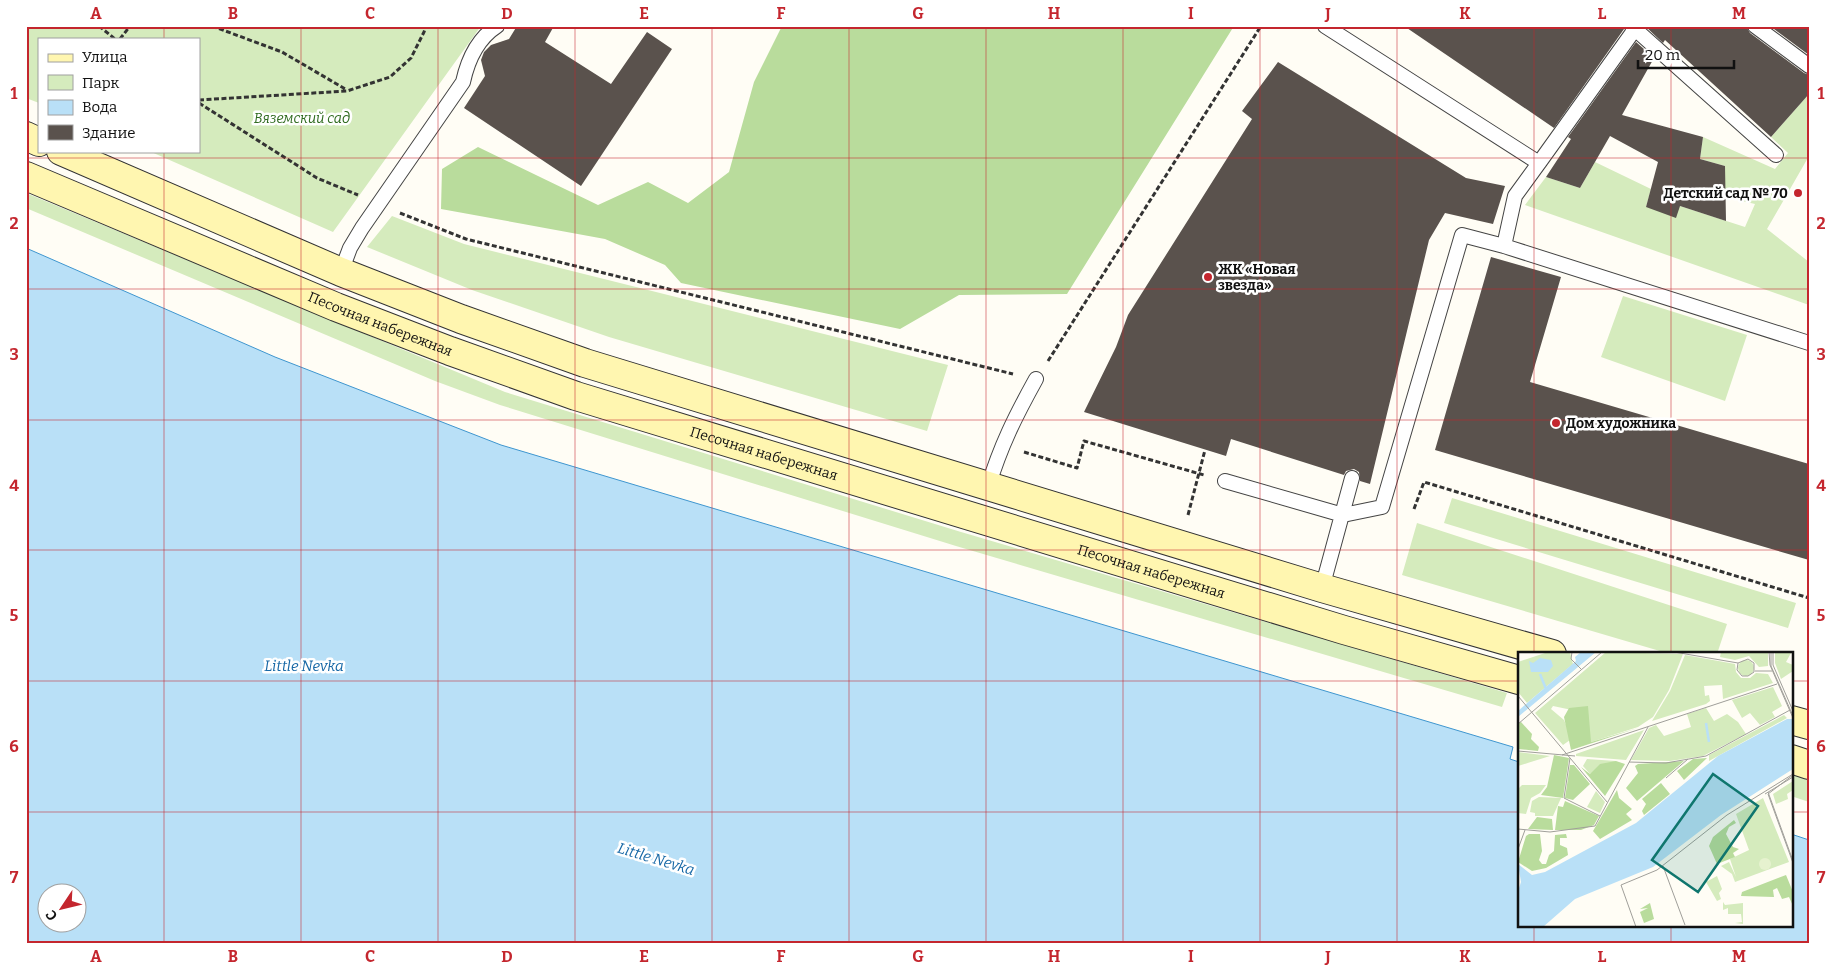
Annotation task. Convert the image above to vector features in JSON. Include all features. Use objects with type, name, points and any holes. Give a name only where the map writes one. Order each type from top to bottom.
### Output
[{"type":"main road","points":[[26,136],[38,142]]},
{"type":"main road","points":[[63,152],[340,272],[461,319],[585,363],[1322,588],[1545,652]]},
{"type":"main road","name":"Песочная набережная","points":[[26,176],[336,306],[576,396],[1344,630],[1518,680]]},
{"type":"main road","points":[[1792,720],[1809,725]]},
{"type":"main road","points":[[1792,760],[1809,765]]},
{"type":"lane","points":[[340,272],[350,248],[462,82],[467,63],[476,46],[497,26]]},
{"type":"lane","points":[[1325,26],[1539,163]]},
{"type":"lane","points":[[1755,26],[1809,66]]},
{"type":"lane","points":[[1504,246],[1515,196],[1633,28],[1776,155]]},
{"type":"lane","points":[[1225,481],[1343,515],[1382,507],[1462,235],[1504,246],[1809,343]]},
{"type":"lane","points":[[988,487],[1012,422],[1036,380]]},
{"type":"lane","points":[[1322,588],[1352,478]]},
{"type":"path","points":[[99,26],[114,38]]},
{"type":"path","points":[[121,38],[130,26]]},
{"type":"path","points":[[212,26],[282,52],[347,90]]},
{"type":"path","points":[[200,102],[347,90],[390,77],[411,58],[426,26]]},
{"type":"path","points":[[200,103],[317,178],[466,239],[1036,380],[1262,26]]},
{"type":"path","points":[[1002,446],[1077,468],[1084,441],[1225,481]]},
{"type":"path","points":[[1187,521],[1205,450]]},
{"type":"path","points":[[1414,510],[1424,482],[1809,598]]},
{"type":"green space","name":"Вяземский сад","points":[[26,26],[481,26],[333,232],[151,152],[200,152],[200,38],[38,38],[38,103],[26,98]]},
{"type":"green space","points":[[782,26],[1234,26],[1067,294],[959,295],[900,329],[681,283],[665,265],[605,239],[441,209],[442,169],[478,147],[598,205],[648,182],[688,203],[729,172],[754,82]]},
{"type":"green space","points":[[1809,94],[1809,156],[1767,229],[1809,262],[1809,305],[1525,205],[1546,177],[1580,188],[1595,162],[1651,189],[1646,207],[1680,206],[1745,227],[1755,204],[1725,197],[1725,166],[1700,159],[1703,137],[1775,169],[1788,153],[1771,137]]},
{"type":"green space","points":[[26,193],[505,392],[961,532],[1507,693],[1502,707],[956,546],[500,405],[435,381],[26,208]]},
{"type":"green space","points":[[392,216],[464,244],[948,365],[927,431],[609,337],[472,290],[367,247]]},
{"type":"green space","points":[[1623,296],[1747,335],[1725,401],[1601,357]]},
{"type":"green space","points":[[1452,498],[1796,603],[1788,628],[1444,523]]},
{"type":"green space","points":[[1417,523],[1727,624],[1718,652],[1663,652],[1402,575]]},
{"type":"green space","points":[[1792,774],[1809,779],[1809,802],[1792,796]]},
{"type":"water","name":"Little Nevka","points":[[26,248],[275,357],[501,445],[1513,747],[1510,759],[1518,762],[1518,928],[1792,928],[1792,834],[1809,840],[1809,944],[26,944]]},
{"type":"building","points":[[517,26],[554,26],[545,42],[611,84],[647,32],[672,49],[581,186],[464,108],[485,76],[481,60],[484,52],[491,45],[509,39]]},
{"type":"building","points":[[1404,26],[1623,26],[1624,29],[1554,128]]},
{"type":"building","points":[[1645,26],[1746,26],[1750,33],[1809,75],[1809,94],[1771,137],[1665,40],[1663,43]]},
{"type":"building","points":[[1770,26],[1809,26],[1809,55]]},
{"type":"building","points":[[1636,42],[1654,58],[1622,115],[1703,137],[1700,159],[1725,166],[1726,221],[1680,206],[1676,218],[1646,207],[1658,162],[1610,136],[1580,188],[1546,177],[1571,139],[1568,137]]},
{"type":"building","name":"ЖК «Новая звезда»","points":[[1278,62],[1466,178],[1505,186],[1493,224],[1445,213],[1429,240],[1370,484],[1360,481],[1359,472],[1354,469],[1346,471],[1344,475],[1231,439],[1226,456],[1084,412],[1116,347],[1128,315],[1252,119],[1242,111]]},
{"type":"building","name":"Дом художника","points":[[1491,257],[1561,277],[1530,382],[1809,464],[1809,560],[1435,450]]},
{"type":"place","name":"Детский сад № 70","points":[[1798,193]]},
{"type":"place","name":"ЖК «Новая звезда»","points":[[1208,277]]},
{"type":"place","name":"Дом художника","points":[[1556,423]]}]
